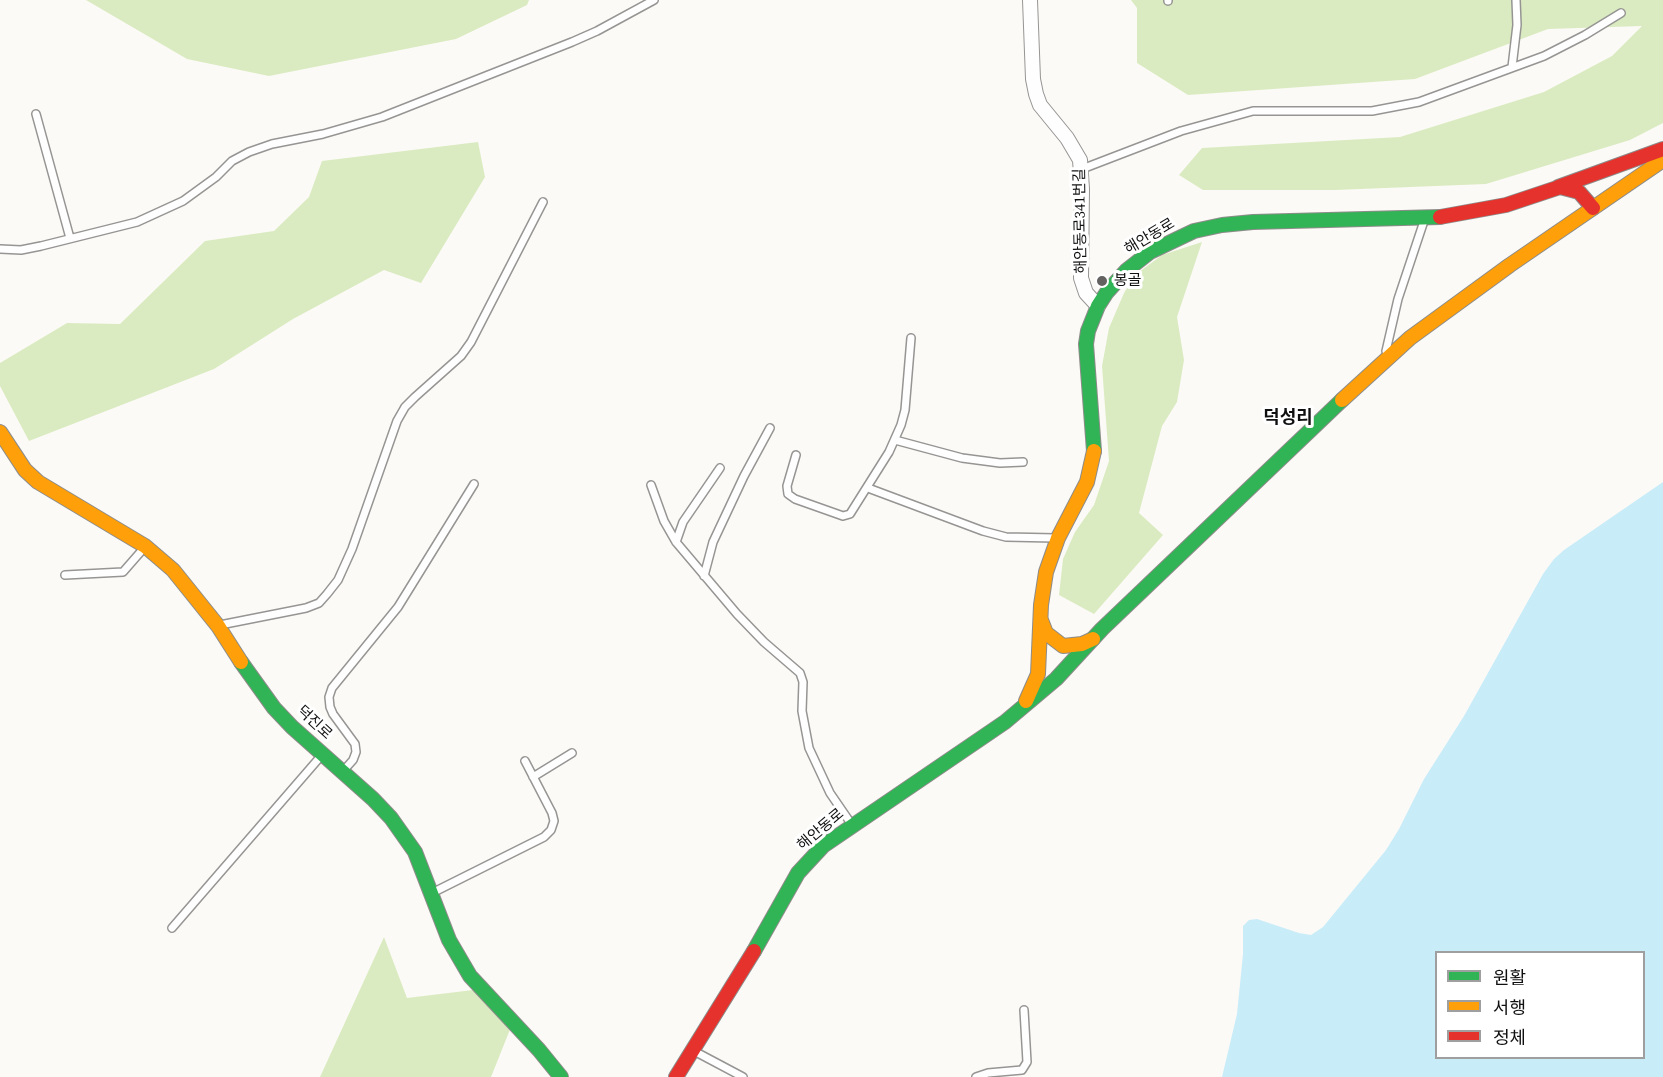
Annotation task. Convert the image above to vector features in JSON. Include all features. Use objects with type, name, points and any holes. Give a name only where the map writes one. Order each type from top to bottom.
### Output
[{"type":"street","name":"해안동로341번길","points":[[1030,0],[1033,79],[1036,94],[1040,105],[1076,150],[1082,169],[1081,278],[1086,293],[1098,306]]},
{"type":"street","points":[[1551,190],[1663,149]]},
{"type":"street","name":"해안동로","points":[[676,1077],[744,969],[798,873],[823,846],[1005,722],[1056,679],[1179,554],[1384,360],[1424,327],[1663,160]]},
{"type":"street","name":"해안동로","points":[[1005,722],[1028,698],[1038,674],[1046,572],[1058,538],[1087,482],[1094,452],[1086,344],[1088,331],[1098,306],[1117,280],[1138,261],[1158,248],[1194,231],[1222,225],[1253,222],[1424,219],[1499,207],[1560,188],[1574,189],[1584,196],[1593,208]]},
{"type":"street","points":[[1551,190],[1559,190],[1564,194],[1570,206],[1570,218],[1564,228]]},
{"type":"street","name":"덕진로","points":[[0,432],[25,470],[38,482],[145,546],[173,570],[218,626],[274,708],[373,799],[404,835],[415,852],[449,940],[470,976],[561,1077]]},
{"type":"street","points":[[1041,620],[1046,633],[1063,646],[1082,645],[1095,637]]},
{"type":"lane","points":[[0,249],[21,250],[137,222],[183,201],[232,162],[249,152],[272,144],[322,134],[382,117],[572,42],[654,0]]},
{"type":"lane","points":[[1512,67],[1517,25],[1516,0]]},
{"type":"lane","points":[[1082,169],[1181,131],[1235,114],[1270,110],[1380,109],[1419,102],[1566,46],[1621,13]]},
{"type":"lane","points":[[36,114],[70,238]]},
{"type":"lane","points":[[218,626],[306,608],[319,603],[338,580],[349,557],[397,421],[405,407],[462,356],[543,202]]},
{"type":"lane","points":[[1384,360],[1398,299],[1424,219]]},
{"type":"lane","points":[[796,455],[787,486],[788,494],[795,499],[843,516],[850,514],[868,488],[895,440],[905,410],[911,338]]},
{"type":"lane","points":[[704,576],[713,542],[770,428]]},
{"type":"lane","points":[[895,440],[962,458],[1000,464],[1023,462]]},
{"type":"lane","points":[[676,542],[683,522],[720,468]]},
{"type":"lane","points":[[343,772],[353,760],[356,752],[355,744],[333,714],[329,697],[332,688],[398,607],[474,484]]},
{"type":"lane","points":[[651,485],[664,521],[676,542],[764,642],[800,674],[803,682],[802,711],[809,748],[831,793],[852,825]]},
{"type":"lane","points":[[868,488],[1005,537],[1058,538]]},
{"type":"lane","points":[[65,575],[123,572],[145,546]]},
{"type":"lane","points":[[533,777],[572,753]]},
{"type":"lane","points":[[172,928],[323,754]]},
{"type":"lane","points":[[432,893],[544,837],[551,830],[554,821],[552,813],[525,761]]},
{"type":"lane","points":[[976,1077],[988,1073],[1022,1070],[1028,1062],[1024,1010]]},
{"type":"lane","points":[[694,1051],[743,1077]]},
{"type":"green space","points":[[86,0],[529,0],[527,5],[456,39],[269,76],[187,59]]},
{"type":"green space","points":[[1131,0],[1663,0],[1663,123],[1630,140],[1486,184],[1335,190],[1203,190],[1179,175],[1202,148],[1400,137],[1544,92],[1612,56],[1642,26],[1548,29],[1415,79],[1188,95],[1137,63],[1137,8]]},
{"type":"green space","points":[[478,142],[485,177],[421,283],[384,270],[293,319],[214,369],[29,441],[0,386],[0,363],[67,323],[120,324],[205,241],[274,231],[309,197],[322,161]]},
{"type":"green space","points":[[1202,242],[1177,317],[1184,360],[1177,402],[1162,426],[1139,513],[1163,535],[1094,614],[1059,595],[1063,559],[1075,532],[1094,505],[1109,461],[1102,366],[1109,328],[1124,293],[1135,275],[1162,255]]},
{"type":"green space","points":[[384,937],[407,998],[473,990],[511,1027],[491,1077],[320,1077]]},
{"type":"water","points":[[1663,482],[1663,1077],[1222,1077],[1237,1014],[1243,954],[1243,926],[1249,920],[1257,919],[1311,935],[1323,927],[1386,850],[1424,779],[1464,716],[1543,574],[1554,559]]},
{"type":"traffic: fast","points":[[1094,451],[1086,344],[1088,331],[1098,306],[1107,292],[1127,270],[1150,252],[1194,231],[1222,225],[1253,222],[1440,217]]},
{"type":"traffic: fast","points":[[754,951],[798,873],[823,846],[1005,722],[1056,679],[1102,629],[1342,400]]},
{"type":"traffic: fast","points":[[241,662],[274,708],[292,727],[373,799],[391,818],[415,852],[449,940],[470,976],[561,1077]]},
{"type":"traffic: slow","points":[[1342,400],[1410,338],[1510,265],[1663,160]]},
{"type":"traffic: slow","points":[[0,432],[25,470],[38,482],[145,546],[173,570],[218,626],[241,662]]},
{"type":"traffic: slow","points":[[1026,701],[1038,674],[1041,605],[1046,572],[1058,538],[1087,482],[1094,451]]},
{"type":"traffic: slow","points":[[1041,620],[1046,633],[1063,646],[1082,644],[1093,639]]},
{"type":"traffic: jam","points":[[1558,187],[1663,149]]},
{"type":"traffic: jam","points":[[1440,217],[1506,205],[1560,187],[1579,192],[1593,208]]},
{"type":"traffic: jam","points":[[676,1077],[754,951]]},
{"type":"place","name":"봉골","points":[[1102,281]]},
{"type":"district","name":"덕성리","points":[[1288,418]]}]
